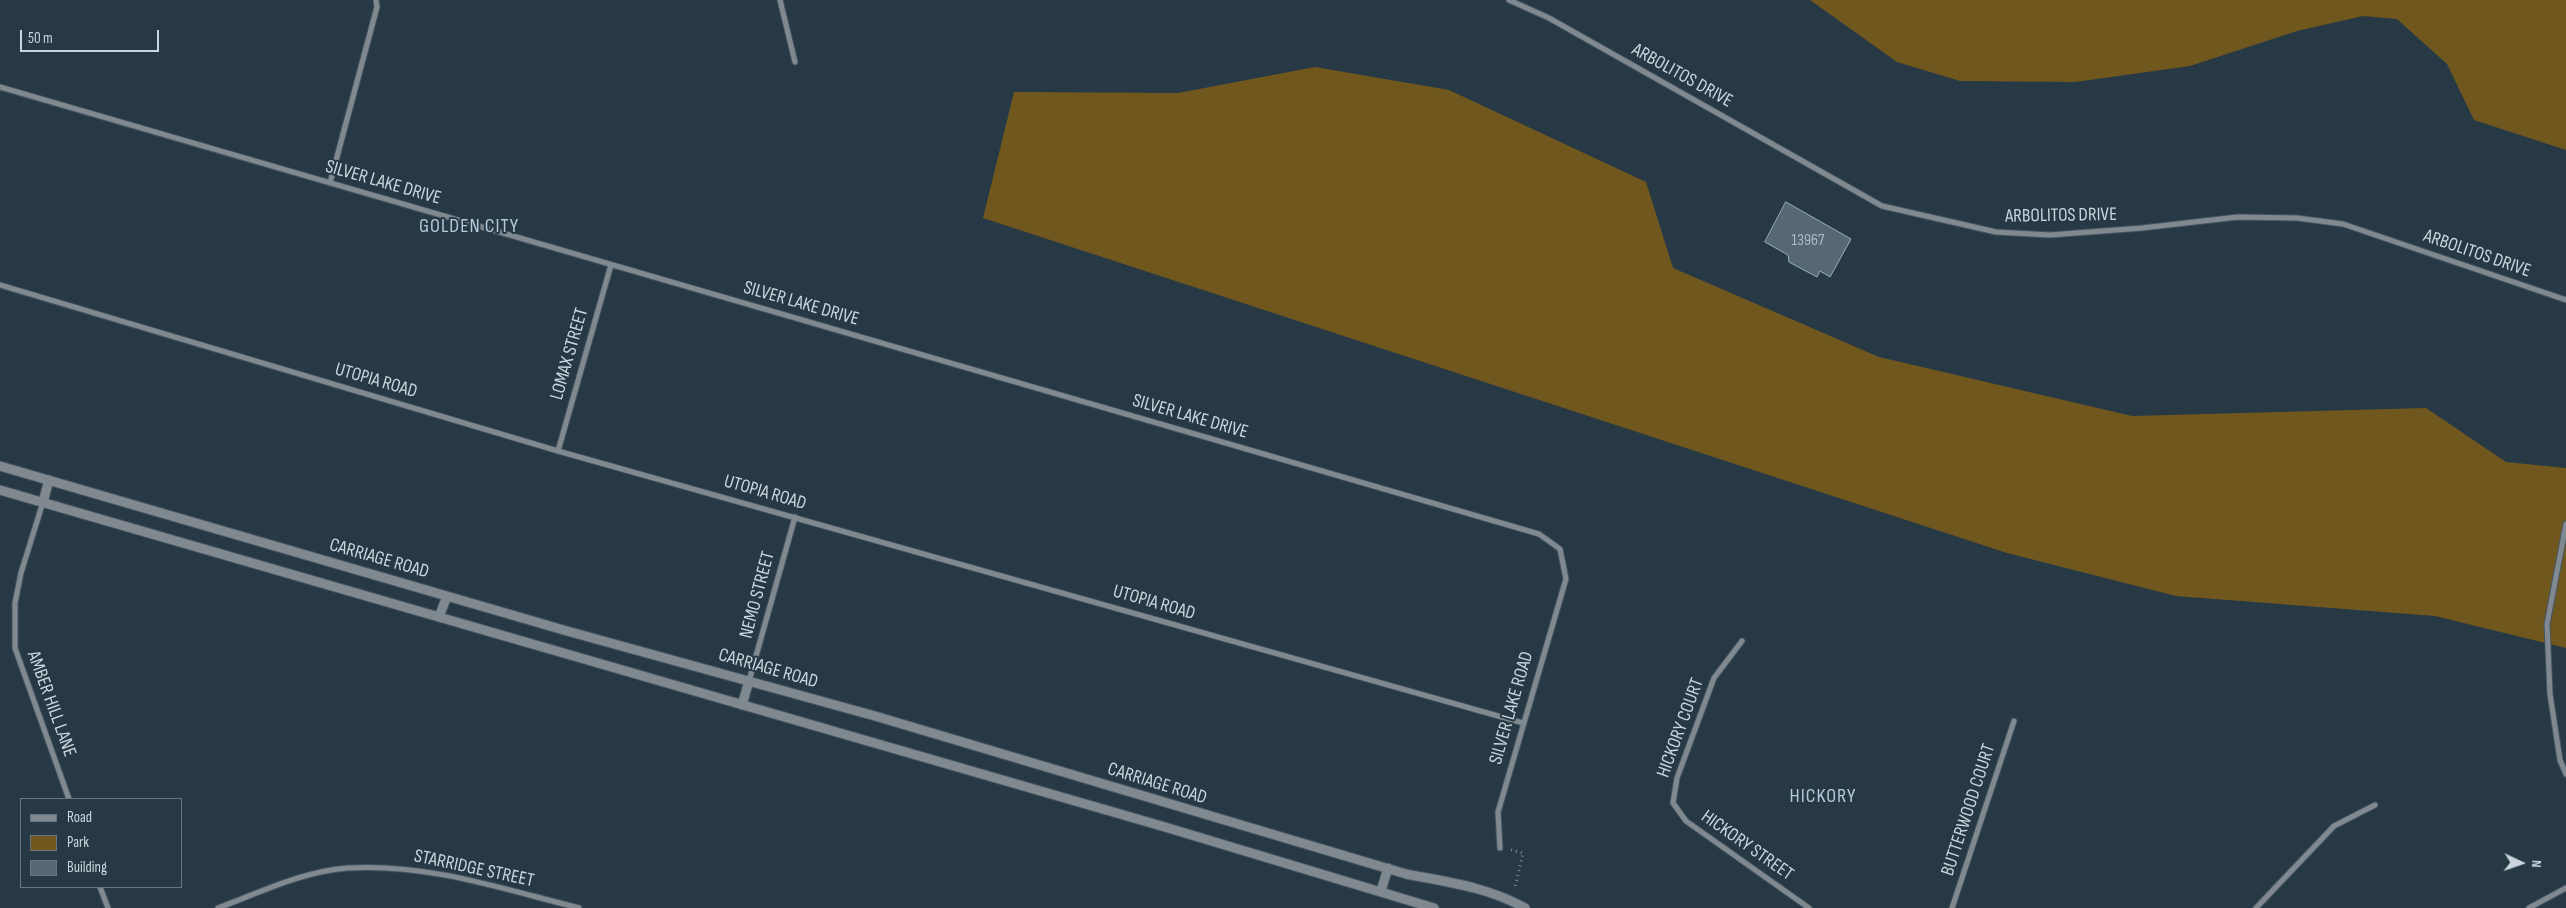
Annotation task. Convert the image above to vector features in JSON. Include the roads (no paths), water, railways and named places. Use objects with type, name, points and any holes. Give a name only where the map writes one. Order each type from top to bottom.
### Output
[{"type":"street","points":[[330,183],[377,6],[376,0]]},
{"type":"street","points":[[780,0],[795,62]]},
{"type":"street","name":"ARBOLITOS DRIVE","points":[[1509,0],[1549,18],[1882,206],[1996,232],[2050,235],[2142,228],[2238,217],[2297,218],[2343,224],[2566,300]]},
{"type":"street","name":"SILVER LAKE DRIVE","points":[[0,87],[1539,534],[1560,549],[1566,579]]},
{"type":"street","name":"LOMAX STREET","points":[[558,451],[611,265]]},
{"type":"street","name":"UTOPIA ROAD","points":[[0,285],[558,451],[795,516],[1523,723]]},
{"type":"street","name":"CARRIAGE ROAD","points":[[0,466],[447,596],[749,681],[1388,868],[1466,884],[1498,894],[1526,908]]},
{"type":"street","points":[[43,502],[48,480]]},
{"type":"street","name":"CARRIAGE ROAD","points":[[0,490],[1382,891],[1434,908]]},
{"type":"street","name":"AMBER HILL LANE","points":[[43,502],[20,574],[15,602],[15,648],[69,798]]},
{"type":"street","name":"NEMO STREET","points":[[749,681],[795,516]]},
{"type":"street","points":[[2566,524],[2547,624],[2550,694],[2560,760],[2566,774]]},
{"type":"street","name":"SILVER LAKE ROAD","points":[[1500,848],[1498,812],[1566,579]]},
{"type":"street","points":[[439,617],[447,596]]},
{"type":"street","name":"HICKORY COURT","points":[[1673,803],[1677,778],[1714,678],[1742,641]]},
{"type":"street","points":[[742,705],[749,681]]},
{"type":"street","name":"BUTTERWOOD COURT","points":[[1952,908],[2014,721]]},
{"type":"street","name":"HICKORY STREET","points":[[1673,803],[1686,821],[1809,908]]},
{"type":"street","points":[[2256,908],[2334,826],[2375,804]]},
{"type":"street","name":"STARRIDGE STREET","points":[[218,908],[306,876],[347,868],[427,870],[579,908]]},
{"type":"street","points":[[1382,891],[1388,868]]},
{"type":"street","points":[[100,888],[108,908]]},
{"type":"street","points":[[2529,908],[2566,888]]},
{"type":"district","name":"GOLDEN CITY","points":[[469,227]]},
{"type":"district","name":"HICKORY","points":[[1823,797]]}]
